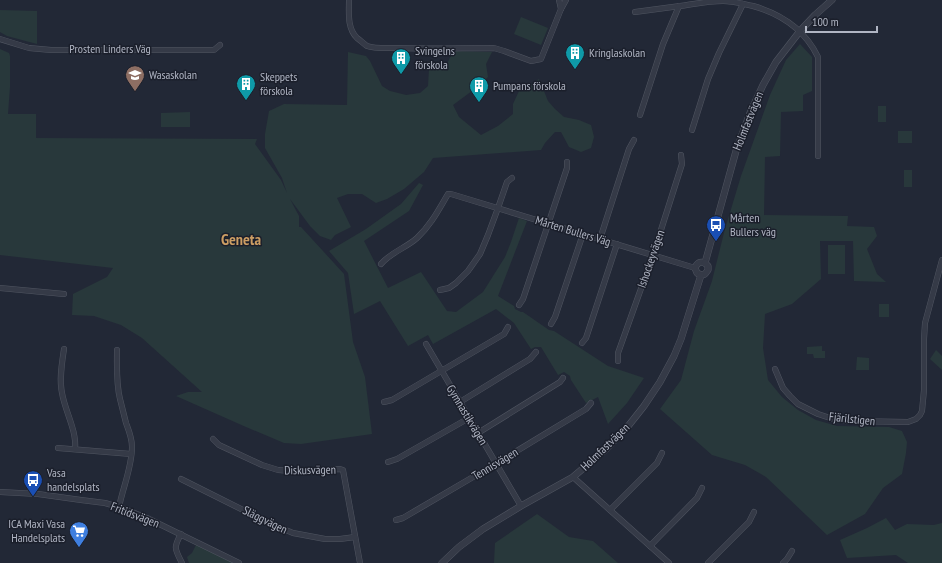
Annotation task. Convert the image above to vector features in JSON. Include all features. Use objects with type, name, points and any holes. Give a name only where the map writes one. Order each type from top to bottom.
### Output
[{"type":"street","points":[[349,0],[349,23],[357,38],[367,46],[387,48],[494,48],[531,62],[541,59],[566,0]]},
{"type":"street","points":[[559,0],[562,9]]},
{"type":"street","name":"Holmfastvägen","points":[[705,263],[732,166],[750,113],[763,85],[776,62],[800,31],[832,0]]},
{"type":"street","points":[[635,12],[723,1],[761,9],[779,16],[792,24],[814,48],[818,57],[818,156]]},
{"type":"street","points":[[692,130],[708,78],[743,4]]},
{"type":"street","points":[[640,115],[663,44],[679,6]]},
{"type":"street","name":"Prosten Linders Väg","points":[[0,39],[29,48],[51,50],[214,50],[220,45]]},
{"type":"street","points":[[600,239],[629,149],[634,140]]},
{"type":"street","name":"Ishockeyvägen","points":[[618,361],[618,353],[653,255],[682,164],[681,155]]},
{"type":"street","points":[[519,305],[523,299],[549,224],[567,168],[567,162]]},
{"type":"street","points":[[440,290],[448,288],[456,283],[468,271],[480,254],[498,208],[506,182],[512,178]]},
{"type":"street","name":"Mårten Bullers Väg","points":[[381,264],[386,258],[407,246],[428,227],[448,194],[451,194],[695,268]]},
{"type":"street","points":[[551,324],[555,317],[583,234]]},
{"type":"street","points":[[582,343],[586,338],[617,244]]},
{"type":"street","name":"Fjärilstigen","points":[[775,369],[783,388],[790,396],[798,404],[818,414],[833,419],[852,421],[908,422],[916,419],[922,411],[924,390],[925,323],[942,260]]},
{"type":"street","points":[[702,262],[705,263],[708,266],[706,274],[701,275],[697,273],[695,268],[697,264],[702,262]]},
{"type":"street","name":"Holmfastvägen","points":[[442,563],[459,547],[483,529],[573,477],[606,449],[629,425],[660,382],[674,356],[681,339],[701,275]]},
{"type":"street","points":[[0,288],[64,294]]},
{"type":"street","points":[[384,402],[392,400],[504,334],[508,327]]},
{"type":"street","name":"Gymnastikvägen","points":[[426,344],[521,506]]},
{"type":"street","points":[[64,349],[61,392],[76,444],[75,449]]},
{"type":"street","points":[[117,350],[119,397],[132,446],[128,471],[119,507]]},
{"type":"street","points":[[460,402],[530,359],[536,352]]},
{"type":"street","points":[[478,433],[560,382],[563,378]]},
{"type":"street","name":"Tennisvägen","points":[[396,520],[497,464],[586,409],[591,403]]},
{"type":"street","points":[[388,462],[397,459],[469,418]]},
{"type":"street","name":"Diskusvägen","points":[[213,439],[219,445],[262,465],[278,470],[304,472],[340,468],[343,470],[360,563]]},
{"type":"street","points":[[58,448],[131,454]]},
{"type":"street","points":[[610,510],[657,463],[662,453]]},
{"type":"street","points":[[573,477],[669,563]]},
{"type":"street","name":"Släggvägen","points":[[181,479],[269,523],[293,533],[325,539],[355,537]]},
{"type":"street","points":[[650,546],[697,498],[702,488]]},
{"type":"street","name":"Fritidsvägen","points":[[0,492],[38,494],[105,503],[119,507],[147,518],[239,563]]},
{"type":"street","points":[[708,563],[749,522],[754,512]]},
{"type":"street","points":[[181,534],[176,543],[176,552],[182,563]]},
{"type":"street","points":[[783,563],[792,551]]},
{"type":"shaded area","points":[[0,10],[37,11],[37,44],[7,36],[0,32]]},
{"type":"shaded area","points":[[521,17],[548,28],[541,45],[514,34]]},
{"type":"shaded area","points":[[800,44],[812,57],[812,91],[803,95],[803,111],[781,112],[780,156],[765,157],[764,215],[848,216],[847,226],[874,227],[877,236],[867,249],[877,274],[886,282],[854,281],[853,241],[820,241],[821,279],[792,304],[765,314],[763,348],[768,380],[782,397],[798,410],[816,420],[837,426],[889,427],[902,431],[907,442],[902,474],[883,488],[865,514],[827,535],[766,477],[745,465],[712,455],[660,409],[681,380],[694,331],[712,281],[725,229],[741,176],[770,95],[786,60]]},
{"type":"shaded area","points":[[0,49],[9,53],[10,56],[8,114],[36,114],[36,138],[257,139],[255,144],[281,180],[287,193],[282,178],[265,148],[265,134],[269,111],[284,104],[347,105],[348,52],[366,56],[382,86],[390,91],[406,95],[420,93],[428,86],[429,69],[447,64],[453,51],[492,52],[486,64],[488,77],[453,105],[459,117],[481,135],[498,126],[513,114],[513,104],[519,91],[539,79],[548,101],[555,109],[564,117],[579,120],[591,125],[594,137],[591,148],[581,152],[569,147],[561,132],[555,132],[541,150],[433,158],[424,172],[404,189],[387,199],[376,203],[362,194],[348,194],[337,198],[351,227],[335,235],[331,240],[320,236],[310,226],[290,199],[299,216],[299,227],[301,227],[344,274],[353,342],[365,377],[372,434],[301,444],[284,443],[176,396],[188,392],[202,392],[142,338],[121,325],[94,316],[72,315],[73,294],[107,277],[113,268],[0,255]]},
{"type":"shaded area","points":[[878,106],[886,106],[886,122],[878,122]]},
{"type":"shaded area","points":[[190,112],[190,127],[161,127],[161,113]]},
{"type":"shaded area","points":[[898,131],[912,131],[912,143],[898,143]]},
{"type":"shaded area","points":[[904,170],[912,170],[912,187],[904,187]]},
{"type":"shaded area","points":[[419,183],[423,185],[409,211],[364,241],[388,288],[421,272],[447,311],[456,312],[483,292],[505,257],[519,218],[527,221],[498,296],[514,306],[515,309],[523,312],[549,330],[554,331],[608,366],[644,378],[627,403],[608,424],[598,397],[586,403],[570,376],[564,372],[558,375],[541,347],[531,349],[514,323],[496,309],[433,344],[428,335],[408,346],[380,301],[354,314],[348,273],[329,251],[366,229],[401,204]]},
{"type":"shaded area","points":[[828,245],[845,245],[845,274],[828,274]]},
{"type":"shaded area","points":[[879,304],[889,304],[889,317],[879,317]]},
{"type":"shaded area","points":[[822,346],[822,351],[825,351],[825,358],[814,358],[813,354],[807,354],[807,347]]},
{"type":"shaded area","points":[[936,350],[942,356],[942,370],[930,359]]},
{"type":"shaded area","points":[[857,357],[869,358],[869,370],[856,370]]},
{"type":"shaded area","points":[[537,514],[569,537],[593,541],[618,563],[494,563],[495,543]]},
{"type":"shaded area","points":[[886,518],[895,530],[907,524],[934,525],[942,523],[942,563],[908,563],[896,555],[847,558],[840,540]]},
{"type":"shaded area","points":[[197,543],[236,563],[189,563],[187,557],[192,553]]},
{"type":"place","name":"Kringlaskolan","points":[[575,70]]},
{"type":"place","name":"Svingelns förskola","points":[[401,75]]},
{"type":"place","name":"Wasaskolan","points":[[135,92]]},
{"type":"place","name":"Skeppets förskola","points":[[246,101]]},
{"type":"place","name":"Pumpans förskola","points":[[479,103]]},
{"type":"place","name":"Mårten Bullers väg","points":[[716,242]]},
{"type":"place","name":"Vasa handelsplats","points":[[33,497]]},
{"type":"place","name":"ICA Maxi Vasa Handelsplats","points":[[79,548]]},
{"type":"district","name":"Geneta","points":[[241,239]]}]
